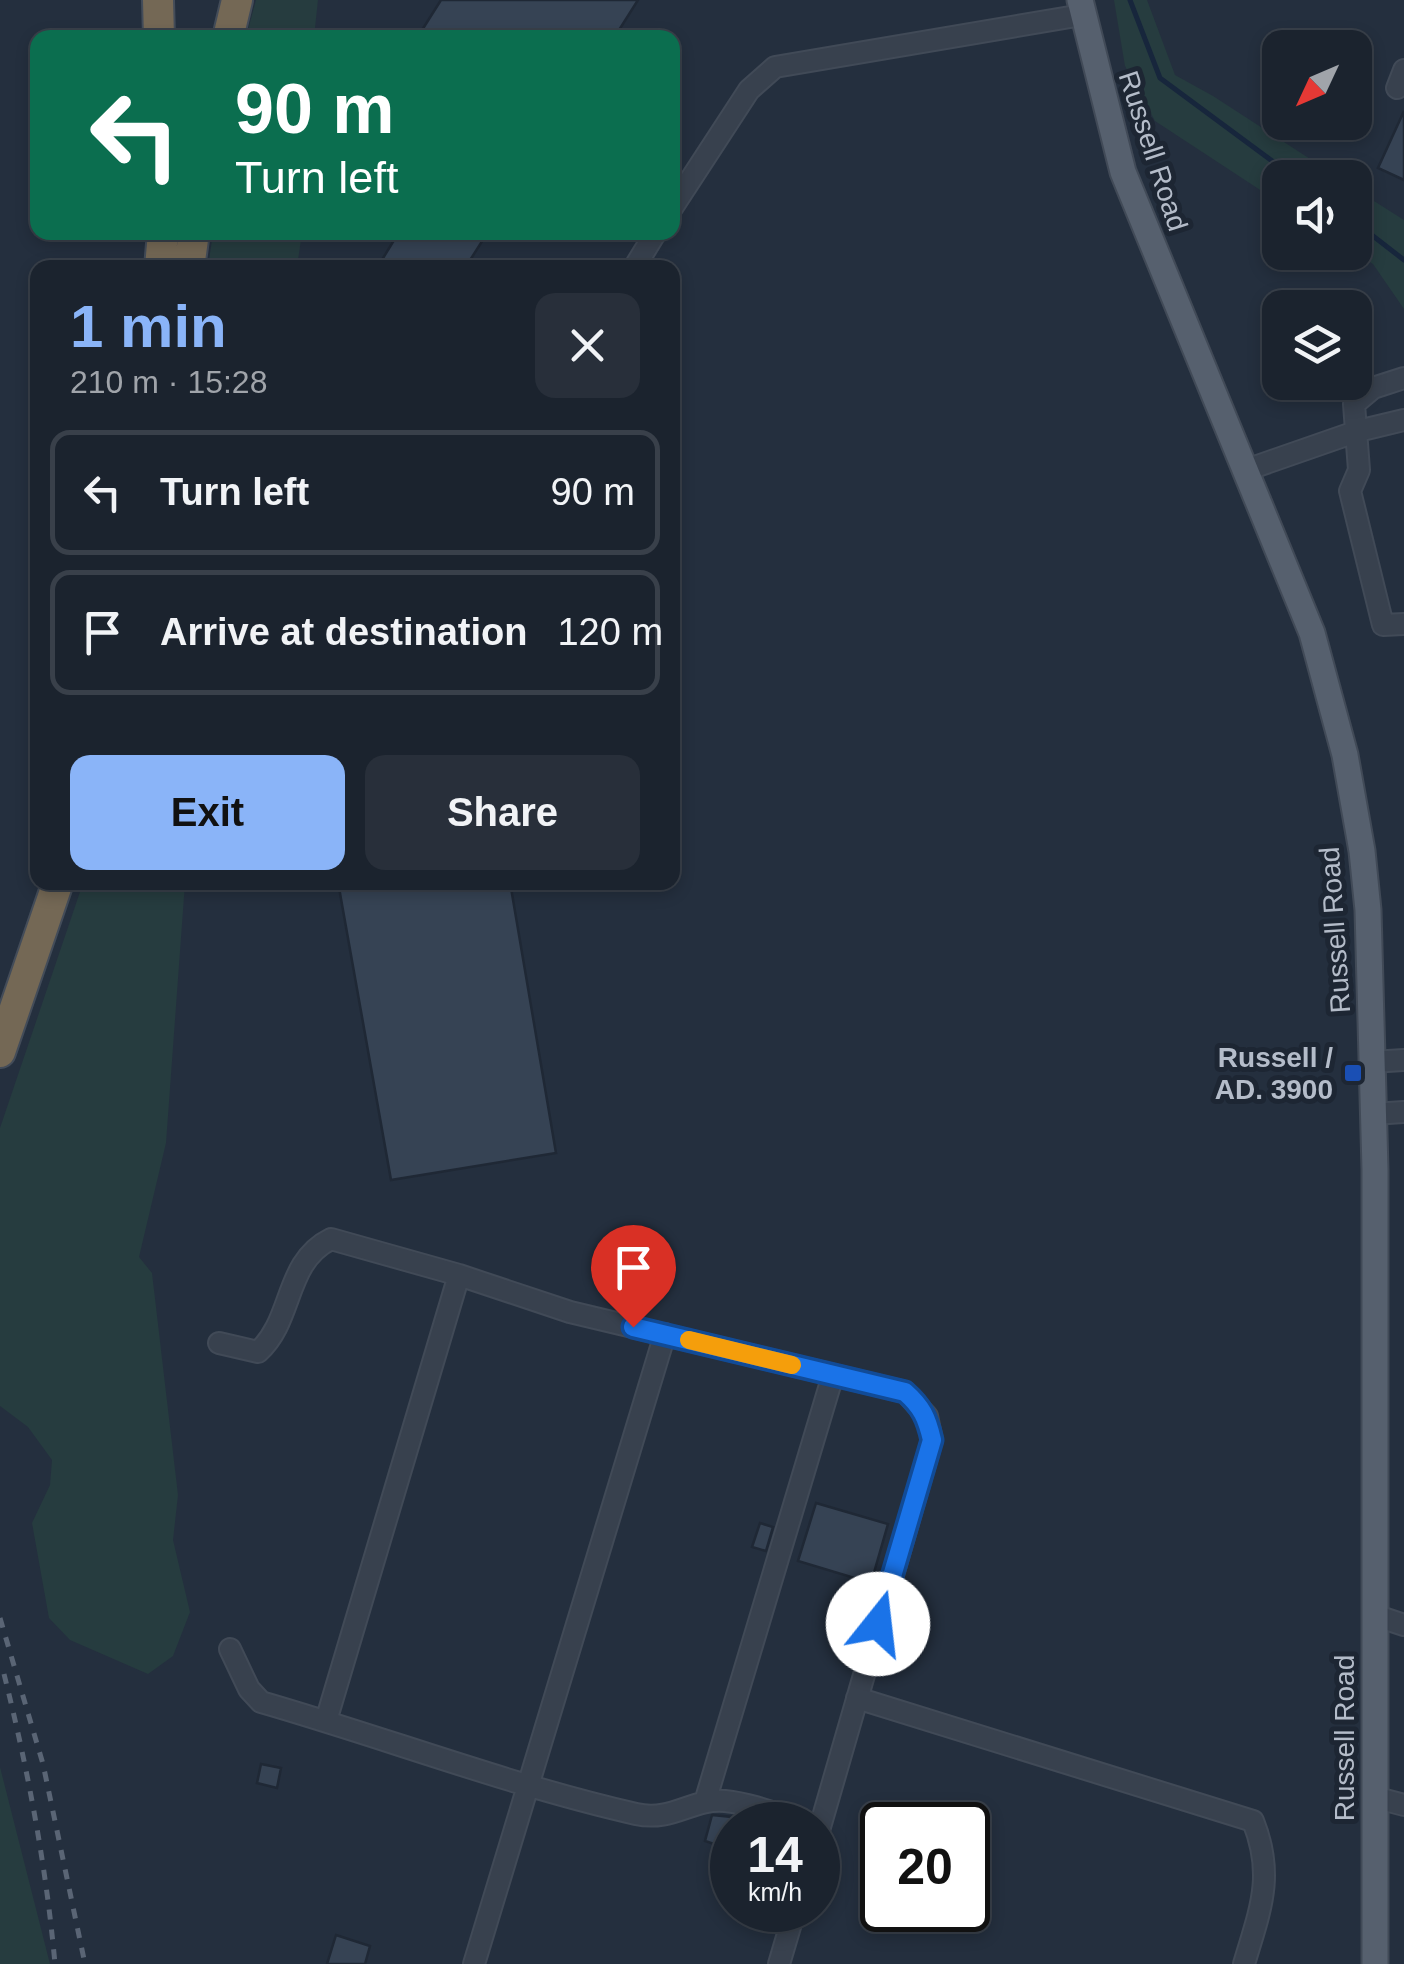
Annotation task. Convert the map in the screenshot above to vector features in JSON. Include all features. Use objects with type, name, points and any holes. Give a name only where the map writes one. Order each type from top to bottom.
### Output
[{"type":"highway","points":[[158,0],[159,30]]},
{"type":"highway","points":[[230,30],[237,0]]},
{"type":"highway","points":[[0,1052],[55,890]]},
{"type":"main road","name":"Russell Road","points":[[1081,7],[1123,172],[1312,632],[1344,755],[1368,910],[1373,1114],[1375,1964]]},
{"type":"lane","points":[[680,196],[749,90],[774,67],[1081,7]]},
{"type":"lane","points":[[1404,378],[1373,388],[1354,404],[1359,470],[1350,491],[1384,625],[1404,624]]},
{"type":"lane","points":[[1246,470],[1404,420]]},
{"type":"lane","points":[[1372,1062],[1404,1060]]},
{"type":"lane","points":[[1373,1114],[1404,1112]]},
{"type":"lane","points":[[219,1343],[258,1352],[273,1338],[298,1268],[316,1247],[331,1239],[570,1312],[905,1392],[927,1416],[932,1440],[826,1802]]},
{"type":"lane","points":[[326,1721],[459,1275]]},
{"type":"lane","points":[[474,1964],[665,1334]]},
{"type":"lane","points":[[705,1802],[833,1375]]},
{"type":"lane","points":[[1374,1615],[1404,1625]]},
{"type":"lane","points":[[230,1649],[250,1690],[261,1702],[651,1816],[664,1817],[705,1802],[728,1802]]},
{"type":"lane","points":[[857,1698],[1253,1821],[1264,1849],[1266,1892],[1244,1964]]},
{"type":"lane","points":[[1374,1797],[1404,1805]]},
{"type":"lane","points":[[779,1964],[788,1932]]},
{"type":"green space","points":[[256,0],[318,0],[315,30],[248,30]]},
{"type":"green space","points":[[1114,0],[1147,0],[1175,75],[1262,128],[1262,140],[1281,140],[1312,160],[1262,160],[1262,191],[1155,121],[1125,66]]},
{"type":"green space","points":[[1372,200],[1404,220],[1404,309],[1373,264]]},
{"type":"green space","points":[[212,240],[301,240],[298,260],[209,260]]},
{"type":"green space","points":[[81,890],[184,890],[166,1143],[139,1257],[152,1273],[178,1495],[173,1540],[190,1612],[173,1656],[148,1674],[70,1640],[49,1618],[32,1523],[50,1485],[52,1460],[28,1427],[0,1406],[0,1128]]},
{"type":"green space","points":[[0,1767],[50,1964],[0,1964]]},
{"type":"building","points":[[441,0],[638,0],[619,30],[422,30]]},
{"type":"building","points":[[1404,111],[1404,180],[1378,168]]},
{"type":"building","points":[[394,240],[483,240],[470,260],[382,260]]},
{"type":"building","points":[[339,890],[511,890],[556,1153],[391,1180]]},
{"type":"building","points":[[816,1503],[888,1524],[871,1583],[798,1561]]},
{"type":"building","points":[[760,1523],[773,1527],[766,1551],[752,1547]]},
{"type":"building","points":[[261,1764],[281,1768],[277,1788],[257,1783]]},
{"type":"building","points":[[336,1935],[370,1946],[365,1964],[327,1964]]},
{"type":"waterway","points":[[1130,0],[1160,78],[1271,160]]},
{"type":"waterway","points":[[1372,235],[1404,260]]},
{"type":"railway","points":[[0,1618],[43,1764],[85,1964]]},
{"type":"railway","points":[[4,1674],[35,1818],[55,1964]]},
{"type":"slow traffic","points":[[689,1340],[792,1365]]},
{"type":"place","name":"Russell / AD. 3900","points":[[1353,1073]]},
{"type":"route","points":[[633,1327],[905,1392],[918,1404],[927,1416],[932,1440],[878,1624]]}]
